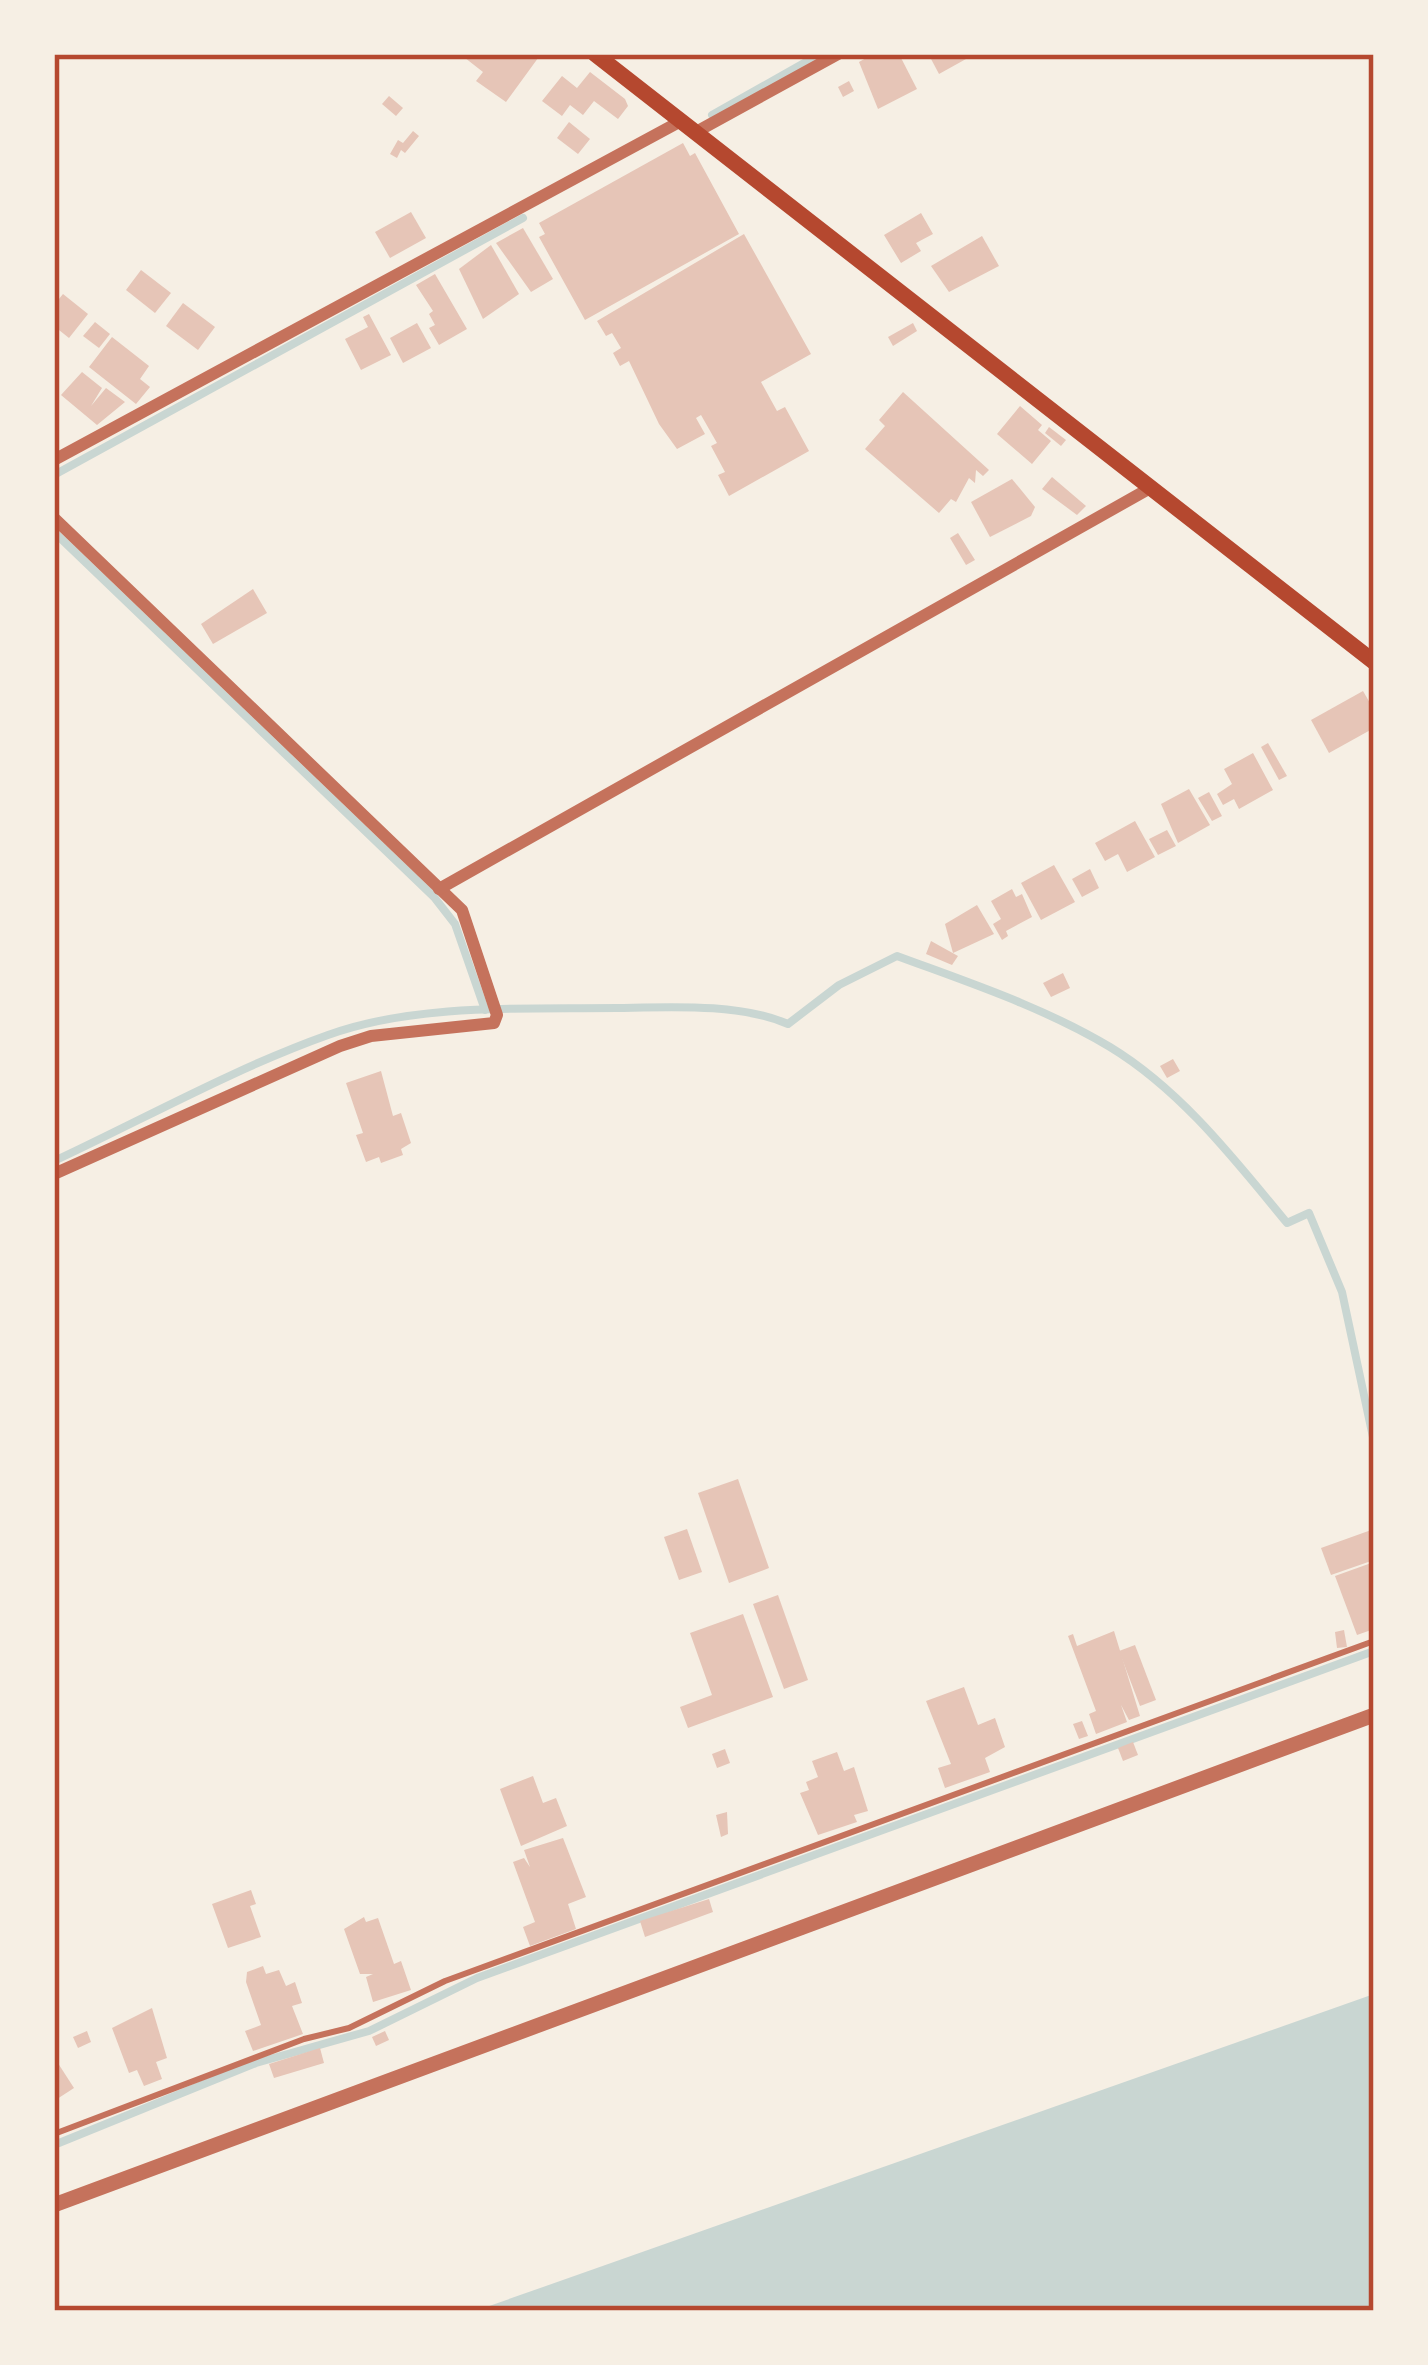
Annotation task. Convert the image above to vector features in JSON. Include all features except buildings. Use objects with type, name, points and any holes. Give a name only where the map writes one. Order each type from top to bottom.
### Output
[{"type":"main road","points":[[595,54],[1374,662]]},
{"type":"street","points":[[54,460],[688,126],[838,54]]},
{"type":"street","points":[[439,889],[1152,487]]},
{"type":"street","points":[[54,518],[462,910],[496,1009],[494,1023],[399,1032],[340,1046],[54,1174]]},
{"type":"street","points":[[54,2206],[1374,1715]]},
{"type":"lane","points":[[54,2134],[304,2039],[349,2028],[445,1981],[1374,1641]]},
{"type":"shaded area","points":[[1374,1994],[1374,2311],[475,2311]]},
{"type":"waterway","points":[[712,115],[820,54]]},
{"type":"waterway","points":[[54,475],[523,218]]},
{"type":"waterway","points":[[54,532],[434,897],[455,924],[485,1010]]},
{"type":"waterway","points":[[54,1161],[259,1063],[362,1025],[471,1010],[682,1007],[748,1012],[788,1024],[839,985],[897,956],[1032,1008],[1110,1047],[1183,1105],[1287,1223],[1309,1213],[1342,1292],[1374,1442]]},
{"type":"waterway","points":[[54,2145],[256,2063],[369,2031],[477,1978],[1374,1651]]}]
